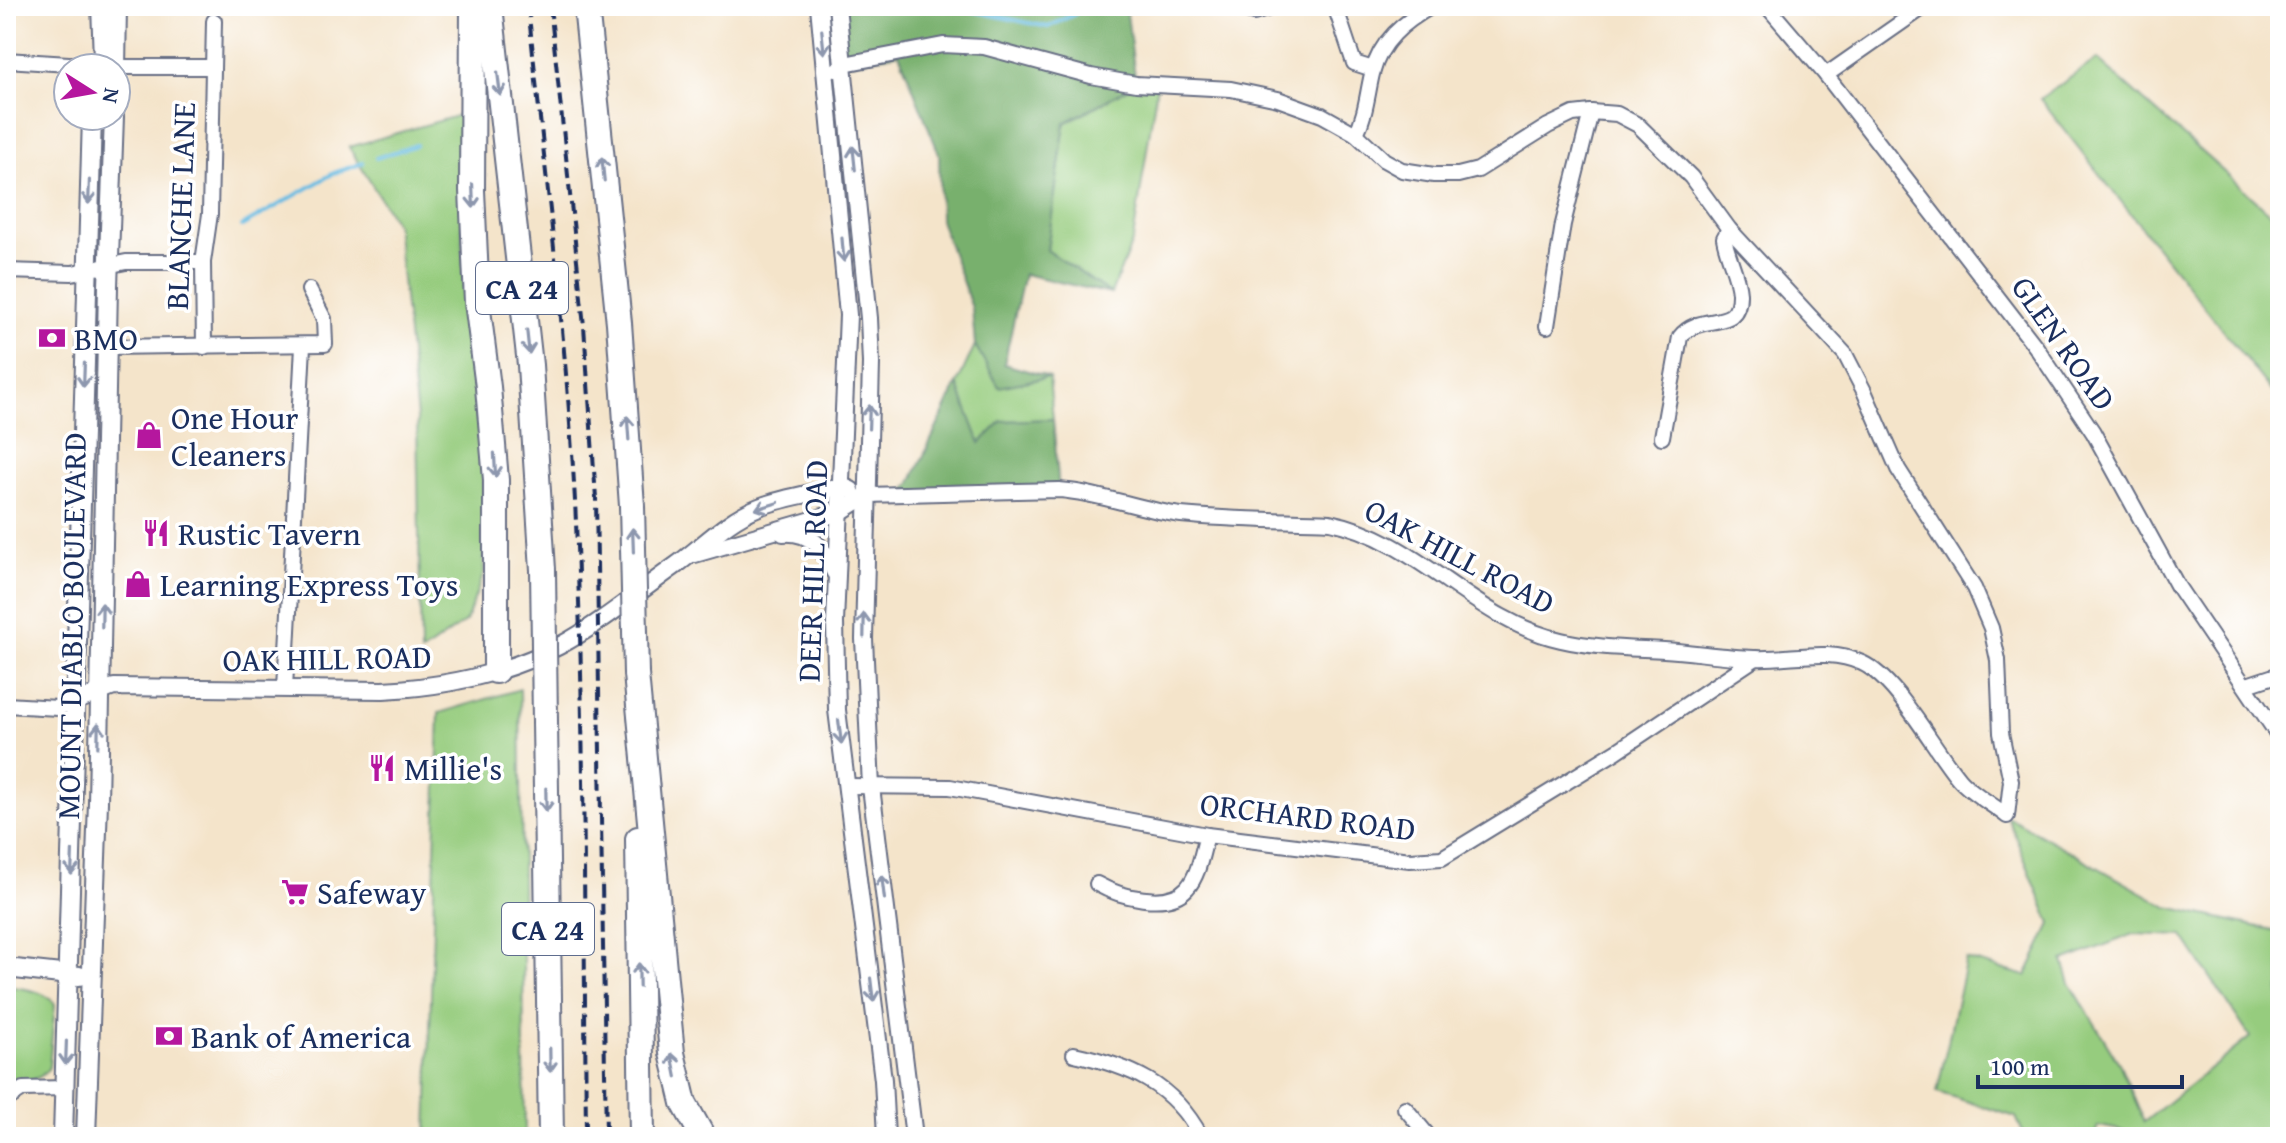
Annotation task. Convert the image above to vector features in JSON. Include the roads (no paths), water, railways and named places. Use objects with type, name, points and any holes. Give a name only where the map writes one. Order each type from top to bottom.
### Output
[{"type":"highway","points":[[473,6],[472,190],[477,302],[490,399],[496,480],[496,671]]},
{"type":"highway","name":"CA 24","points":[[490,6],[530,365],[543,570],[551,1137]]},
{"type":"highway","name":"CA 24","points":[[586,6],[619,323],[632,506],[642,1137]]},
{"type":"highway","points":[[636,674],[672,1053],[684,1103],[703,1137]]},
{"type":"main road","points":[[94,6],[94,52]]},
{"type":"main road","points":[[101,6],[103,52]]},
{"type":"main road","points":[[116,52],[117,6]]},
{"type":"main road","name":"MOUNT DIABLO BOULEVARD","points":[[63,1137],[91,132]]},
{"type":"main road","points":[[106,132],[113,140]]},
{"type":"main road","name":"MOUNT DIABLO BOULEVARD","points":[[86,1137],[113,132]]},
{"type":"main road","points":[[6,968],[92,976]]},
{"type":"street","name":"DEER HILL ROAD","points":[[819,6],[848,315],[836,575],[837,710],[881,1065],[886,1137]]},
{"type":"street","name":"DEER HILL ROAD","points":[[837,6],[871,363],[864,639],[871,787],[914,1137]]},
{"type":"street","points":[[1240,9],[1254,13],[1276,6]]},
{"type":"street","points":[[1335,6],[1354,63],[1373,69]]},
{"type":"street","points":[[1356,134],[1364,118],[1373,69],[1387,39],[1409,19],[1432,6]]},
{"type":"street","name":"GLEN ROAD","points":[[1767,6],[1826,75],[2036,347],[2093,432],[2178,587],[2280,738]]},
{"type":"street","points":[[1826,75],[1925,6]]},
{"type":"street","name":"BLANCHE LANE","points":[[204,347],[203,262],[210,214],[214,21]]},
{"type":"street","points":[[826,77],[844,64],[943,45],[984,47],[1091,76],[1136,84],[1231,89],[1278,99],[1322,115],[1356,134],[1384,160],[1402,170],[1434,175],[1458,175],[1478,170],[1573,114],[1617,114],[1638,125],[1691,177],[1729,229],[1724,238],[1739,291],[1738,304],[1732,317],[1725,321],[1698,322],[1687,328],[1680,337],[1662,437]]},
{"type":"street","name":"BLANCHE LANE","points":[[6,60],[52,64]]},
{"type":"street","name":"BLANCHE LANE","points":[[132,68],[211,67]]},
{"type":"street","points":[[1547,326],[1563,224],[1591,112]]},
{"type":"street","name":"OAK HILL ROAD","points":[[77,701],[114,687],[412,688],[466,679],[496,671],[560,645],[689,556],[717,530],[759,507],[842,486],[867,495],[1059,490],[1082,492],[1128,506],[1182,515],[1330,522],[1354,527],[1382,539],[1488,610],[1558,640],[1605,648],[1756,658],[1814,654],[1843,656],[1865,664],[1883,678],[1961,782],[2007,816],[2011,781],[2001,733],[1998,660],[1991,628],[1974,588],[1898,469],[1845,354],[1729,229]]},
{"type":"street","points":[[6,271],[72,273],[126,262],[203,262]]},
{"type":"street","points":[[107,347],[325,344],[324,319],[309,290]]},
{"type":"street","points":[[285,688],[303,346]]},
{"type":"street","name":"OAK HILL ROAD","points":[[689,556],[749,536],[840,512],[867,495]]},
{"type":"street","points":[[749,536],[798,532],[811,538],[825,551],[836,575]]},
{"type":"street","name":"ORCHARD ROAD","points":[[847,786],[950,787],[1207,835],[1410,860],[1442,858],[1617,751],[1756,658]]},
{"type":"street","points":[[2247,685],[2280,674]]},
{"type":"street","points":[[6,705],[58,708],[77,701]]},
{"type":"street","points":[[1097,884],[1116,895],[1145,899],[1168,898],[1186,891],[1196,874],[1207,835]]},
{"type":"street","points":[[1074,1054],[1115,1063],[1142,1075],[1166,1093],[1192,1120],[1201,1137]]},
{"type":"street","points":[[6,1100],[23,1089],[65,1088]]},
{"type":"street","points":[[1405,1108],[1429,1137]]},
{"type":"waterway","points":[[954,7],[1048,27],[1075,14],[1079,6]]},
{"type":"waterway","points":[[376,158],[416,145]]},
{"type":"waterway","points":[[242,226],[334,173],[363,163]]},
{"type":"railway","points":[[528,6],[561,315],[575,501],[582,739],[586,1137]]},
{"type":"railway","points":[[550,6],[584,326],[596,498],[606,1137]]},
{"type":"place","name":"BMO","points":[[52,338]]},
{"type":"place","name":"One Hour Cleaners","points":[[149,435]]},
{"type":"place","name":"Rustic Tavern","points":[[156,533]]},
{"type":"place","name":"Learning Express Toys","points":[[138,584]]},
{"type":"place","name":"Millie's","points":[[382,768]]},
{"type":"place","name":"Safeway","points":[[295,892]]},
{"type":"place","name":"Bank of America","points":[[169,1036]]}]
